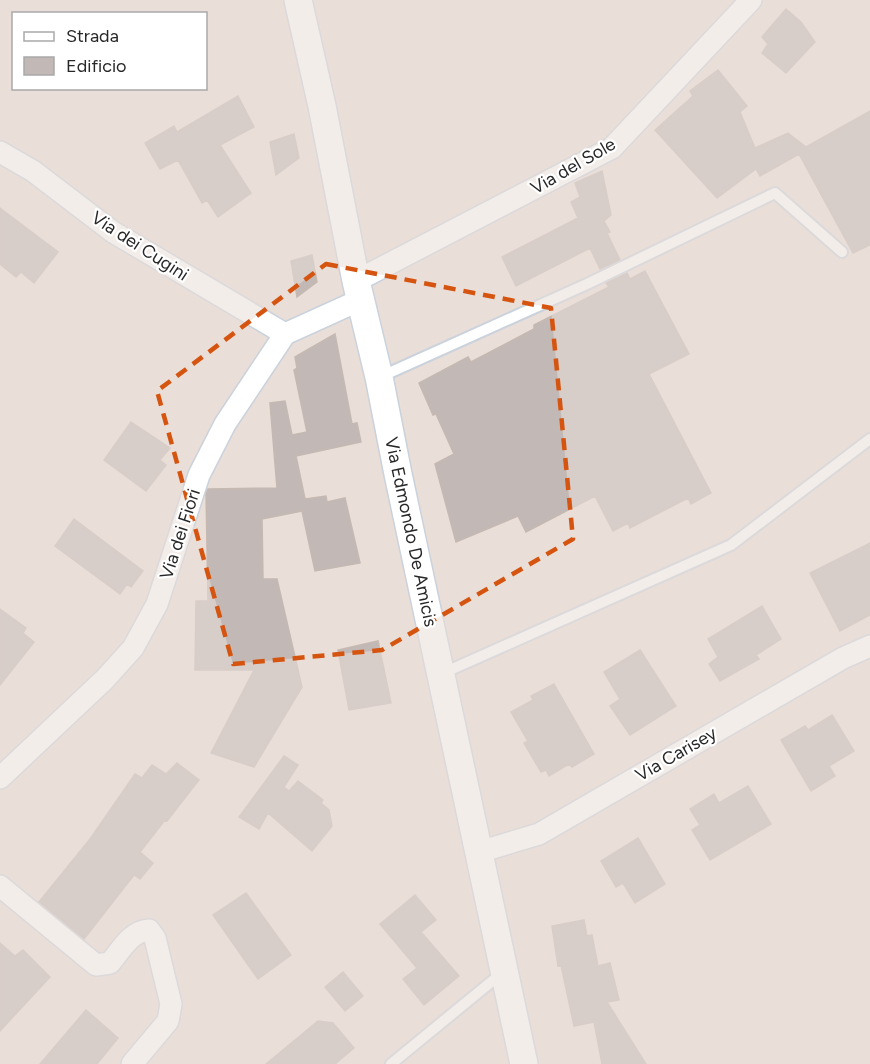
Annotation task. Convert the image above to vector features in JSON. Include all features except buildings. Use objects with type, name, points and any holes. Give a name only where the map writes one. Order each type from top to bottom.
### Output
[{"type":"street","name":"Via Edmondo De Amicis","points":[[298,0],[524,1064]]},
{"type":"street","name":"Via del Sole","points":[[358,291],[612,148],[751,0]]},
{"type":"street","name":"Via dei Cugini","points":[[0,152],[33,171],[113,232],[285,334]]},
{"type":"street","points":[[285,334],[358,291]]},
{"type":"street","name":"Via dei Fiori","points":[[0,778],[105,679],[133,648],[157,604],[199,475],[225,424],[285,334]]},
{"type":"street","name":"Via Carisey","points":[[478,852],[538,834],[843,658],[870,646]]},
{"type":"street","points":[[0,886],[96,965],[110,963],[132,937],[141,931],[150,930],[155,938],[171,1004],[168,1021],[132,1064]]},
{"type":"lane","points":[[379,377],[587,284],[775,193],[842,252]]},
{"type":"lane","points":[[441,674],[731,545],[870,439]]},
{"type":"lane","points":[[391,1064],[504,971]]},
{"type":"highlighted area","points":[[326,264],[551,308],[573,539],[382,650],[233,664],[157,391]]}]
